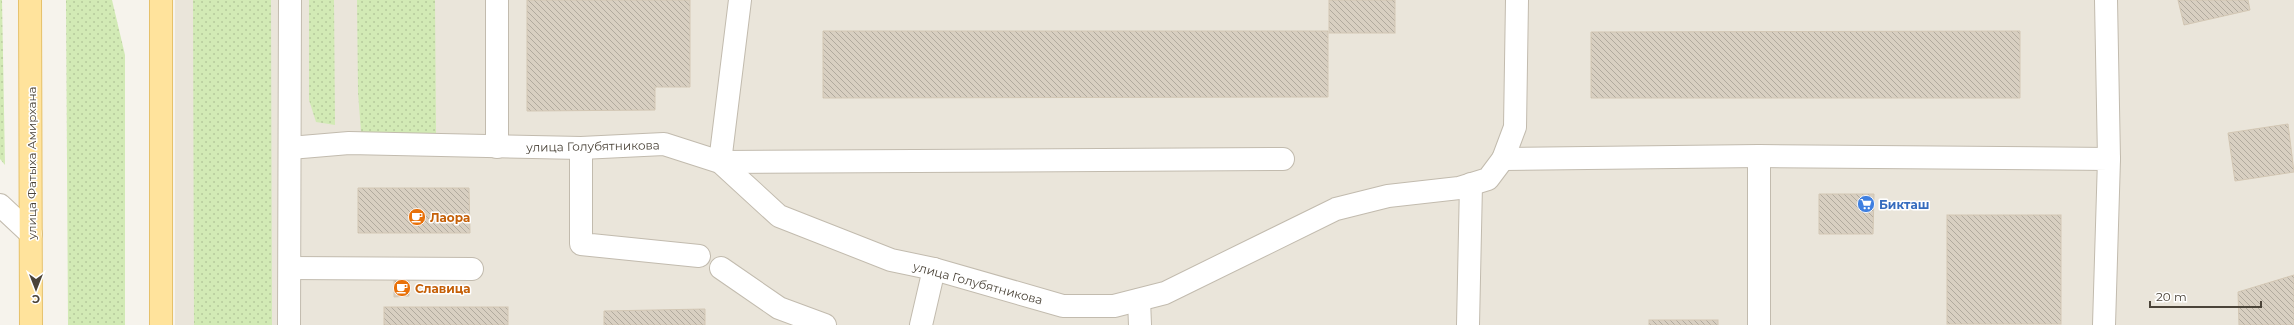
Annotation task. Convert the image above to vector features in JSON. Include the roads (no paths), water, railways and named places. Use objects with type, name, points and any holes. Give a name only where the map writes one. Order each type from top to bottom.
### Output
[{"type":"main road","name":"улица Фатыха Амирхана","points":[[30,0],[32,325]]},
{"type":"main road","points":[[161,0],[161,325]]},
{"type":"street","points":[[290,0],[290,325]]},
{"type":"street","points":[[497,0],[497,147]]},
{"type":"street","points":[[740,0],[720,162],[1283,159]]},
{"type":"street","name":"улица Голубятникова","points":[[290,148],[350,143],[581,148],[664,144],[720,162],[779,216],[891,260],[934,269],[1063,306],[1114,306],[1165,293],[1336,208],[1388,196],[1459,188],[1488,179],[1503,159],[1515,127],[1516,0]]},
{"type":"street","points":[[2104,325],[2109,159],[2106,0]]},
{"type":"street","points":[[581,148],[581,244],[700,256]]},
{"type":"street","points":[[1759,156],[1759,325]]},
{"type":"street","points":[[1503,159],[1759,156],[2109,159]]},
{"type":"street","points":[[1468,325],[1471,184]]},
{"type":"street","points":[[0,205],[31,234]]},
{"type":"street","points":[[290,268],[472,269]]},
{"type":"street","points":[[721,268],[779,308],[825,325]]},
{"type":"street","points":[[921,325],[934,269]]},
{"type":"street","points":[[1139,300],[1140,325]]},
{"type":"place","name":"Бикташ","points":[[1866,204]]},
{"type":"place","name":"Лаора","points":[[417,217]]},
{"type":"place","name":"Славица","points":[[402,288]]}]
